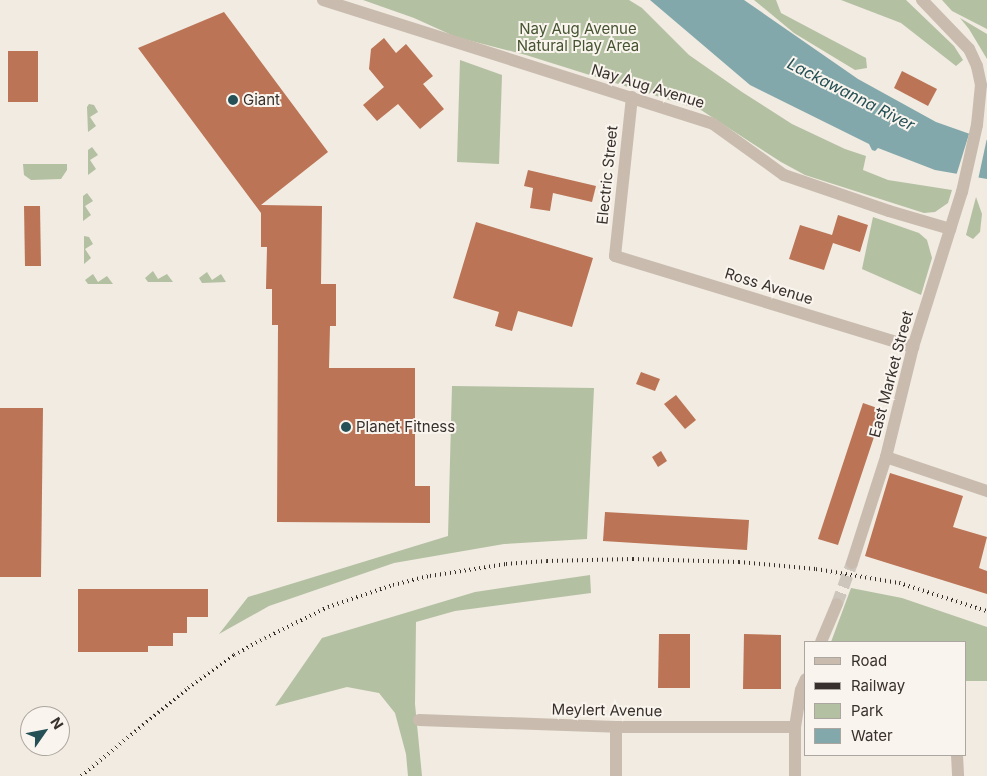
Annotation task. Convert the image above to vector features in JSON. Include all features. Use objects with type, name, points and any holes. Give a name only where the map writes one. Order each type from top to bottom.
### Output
[{"type":"street","name":"Nay Aug Avenue","points":[[323,0],[487,54],[632,97],[713,124],[784,175],[889,211],[950,229]]},
{"type":"street","name":"East Market Street","points":[[852,563],[886,457],[913,347],[962,192],[977,125],[981,85],[977,66],[969,49],[922,0]]},
{"type":"street","name":"Electric Street","points":[[616,256],[632,97]]},
{"type":"street","name":"Ross Avenue","points":[[616,256],[913,347]]},
{"type":"street","points":[[886,457],[987,491]]},
{"type":"street","points":[[821,641],[837,604]]},
{"type":"street","points":[[794,776],[795,727],[801,690],[804,683]]},
{"type":"street","name":"Meylert Avenue","points":[[418,720],[616,728],[795,727]]},
{"type":"street","points":[[616,728],[616,776]]},
{"type":"street","points":[[957,756],[958,776]]},
{"type":"green space","name":"Nay Aug Avenue Natural Play Area","points":[[363,0],[629,0],[642,8],[689,55],[742,92],[792,124],[845,149],[866,156],[863,170],[888,180],[952,190],[948,203],[935,212],[924,213],[805,175],[781,162],[701,110],[526,55],[456,37],[414,18]]},
{"type":"green space","points":[[754,0],[776,0],[781,13],[866,58],[867,68],[855,70],[794,33]]},
{"type":"green space","points":[[841,0],[906,0],[954,46],[963,60],[956,66],[901,23]]},
{"type":"green space","points":[[942,0],[987,0],[987,29],[952,11]]},
{"type":"green space","points":[[960,18],[987,34],[987,59],[969,29]]},
{"type":"green space","points":[[460,60],[502,75],[499,164],[457,162]]},
{"type":"green space","points":[[89,104],[94,105],[98,112],[90,117],[96,126],[88,132],[87,107]]},
{"type":"green space","points":[[92,147],[98,155],[90,160],[96,169],[88,175],[88,150]]},
{"type":"green space","points":[[23,164],[67,164],[67,170],[61,179],[31,180],[24,175]]},
{"type":"green space","points":[[87,193],[93,201],[85,206],[91,215],[83,221],[83,196]]},
{"type":"green space","points":[[976,197],[982,214],[980,232],[973,239],[966,235]]},
{"type":"green space","points":[[873,217],[919,233],[927,240],[932,258],[921,295],[862,269]]},
{"type":"green space","points":[[84,236],[89,237],[93,244],[85,249],[91,258],[84,264]]},
{"type":"green space","points":[[153,271],[158,279],[167,274],[173,282],[148,282],[145,278]]},
{"type":"green space","points":[[207,272],[212,280],[221,274],[226,282],[202,283],[199,278]]},
{"type":"green space","points":[[93,274],[98,282],[107,276],[113,284],[88,284],[85,280]]},
{"type":"green space","points":[[452,386],[594,388],[587,539],[504,544],[394,563],[269,606],[219,634],[248,597],[448,536]]},
{"type":"green space","points":[[590,575],[591,593],[455,611],[416,622],[415,704],[422,776],[408,776],[406,754],[395,713],[379,693],[347,687],[275,706],[322,638],[475,592]]},
{"type":"green space","points":[[851,588],[902,598],[987,627],[987,681],[967,681],[967,641],[831,641]]},
{"type":"water","name":"Lackawanna River","points":[[650,0],[744,0],[858,79],[936,122],[987,140],[987,179],[935,170],[878,148],[875,151],[872,150],[869,144],[750,85]]},
{"type":"pier","points":[[970,131],[987,138],[978,180],[956,176]]},
{"type":"building","points":[[224,12],[328,152],[261,205],[322,206],[321,284],[336,284],[336,326],[330,326],[329,368],[415,368],[415,486],[430,486],[430,523],[277,522],[278,325],[272,325],[272,289],[266,289],[267,247],[261,247],[261,213],[138,48]]},
{"type":"building","points":[[384,38],[396,53],[406,44],[433,76],[423,84],[444,109],[420,129],[398,104],[377,121],[363,105],[384,87],[369,69],[371,49]]},
{"type":"building","points":[[8,51],[38,51],[38,102],[8,102]]},
{"type":"building","points":[[902,71],[937,89],[928,106],[894,88]]},
{"type":"building","points":[[528,170],[596,186],[592,202],[553,193],[550,211],[530,208],[533,188],[524,186]]},
{"type":"building","points":[[24,206],[40,206],[41,266],[25,266]]},
{"type":"building","points":[[838,215],[868,225],[860,252],[833,243],[824,270],[789,259],[800,225],[832,235]]},
{"type":"building","points":[[476,222],[593,258],[572,327],[518,311],[512,331],[495,326],[499,312],[453,298]]},
{"type":"building","points":[[641,372],[660,379],[655,391],[636,384]]},
{"type":"building","points":[[676,395],[696,420],[685,429],[664,404]]},
{"type":"building","points":[[863,403],[883,410],[838,545],[818,539]]},
{"type":"building","points":[[0,408],[43,408],[41,577],[0,577]]},
{"type":"building","points":[[661,451],[667,461],[658,467],[652,457]]},
{"type":"building","points":[[890,473],[963,496],[953,527],[987,537],[979,568],[987,571],[987,594],[865,556]]},
{"type":"building","points":[[605,512],[749,520],[747,550],[603,541]]},
{"type":"building","points":[[78,589],[208,589],[208,617],[187,617],[187,633],[173,633],[173,646],[148,646],[148,652],[78,652]]},
{"type":"building","points":[[659,634],[690,634],[690,688],[658,688]]},
{"type":"building","points":[[744,634],[781,635],[781,689],[743,689]]},
{"type":"tunnel","points":[[837,604],[852,563]]},
{"type":"railway","points":[[81,776],[188,688],[234,655],[328,607],[393,585],[430,576],[506,564],[547,561],[633,559],[739,562],[816,569],[899,583],[987,611]]},
{"type":"place","name":"Giant","points":[[233,100]]},
{"type":"place","name":"Planet Fitness","points":[[346,427]]}]
